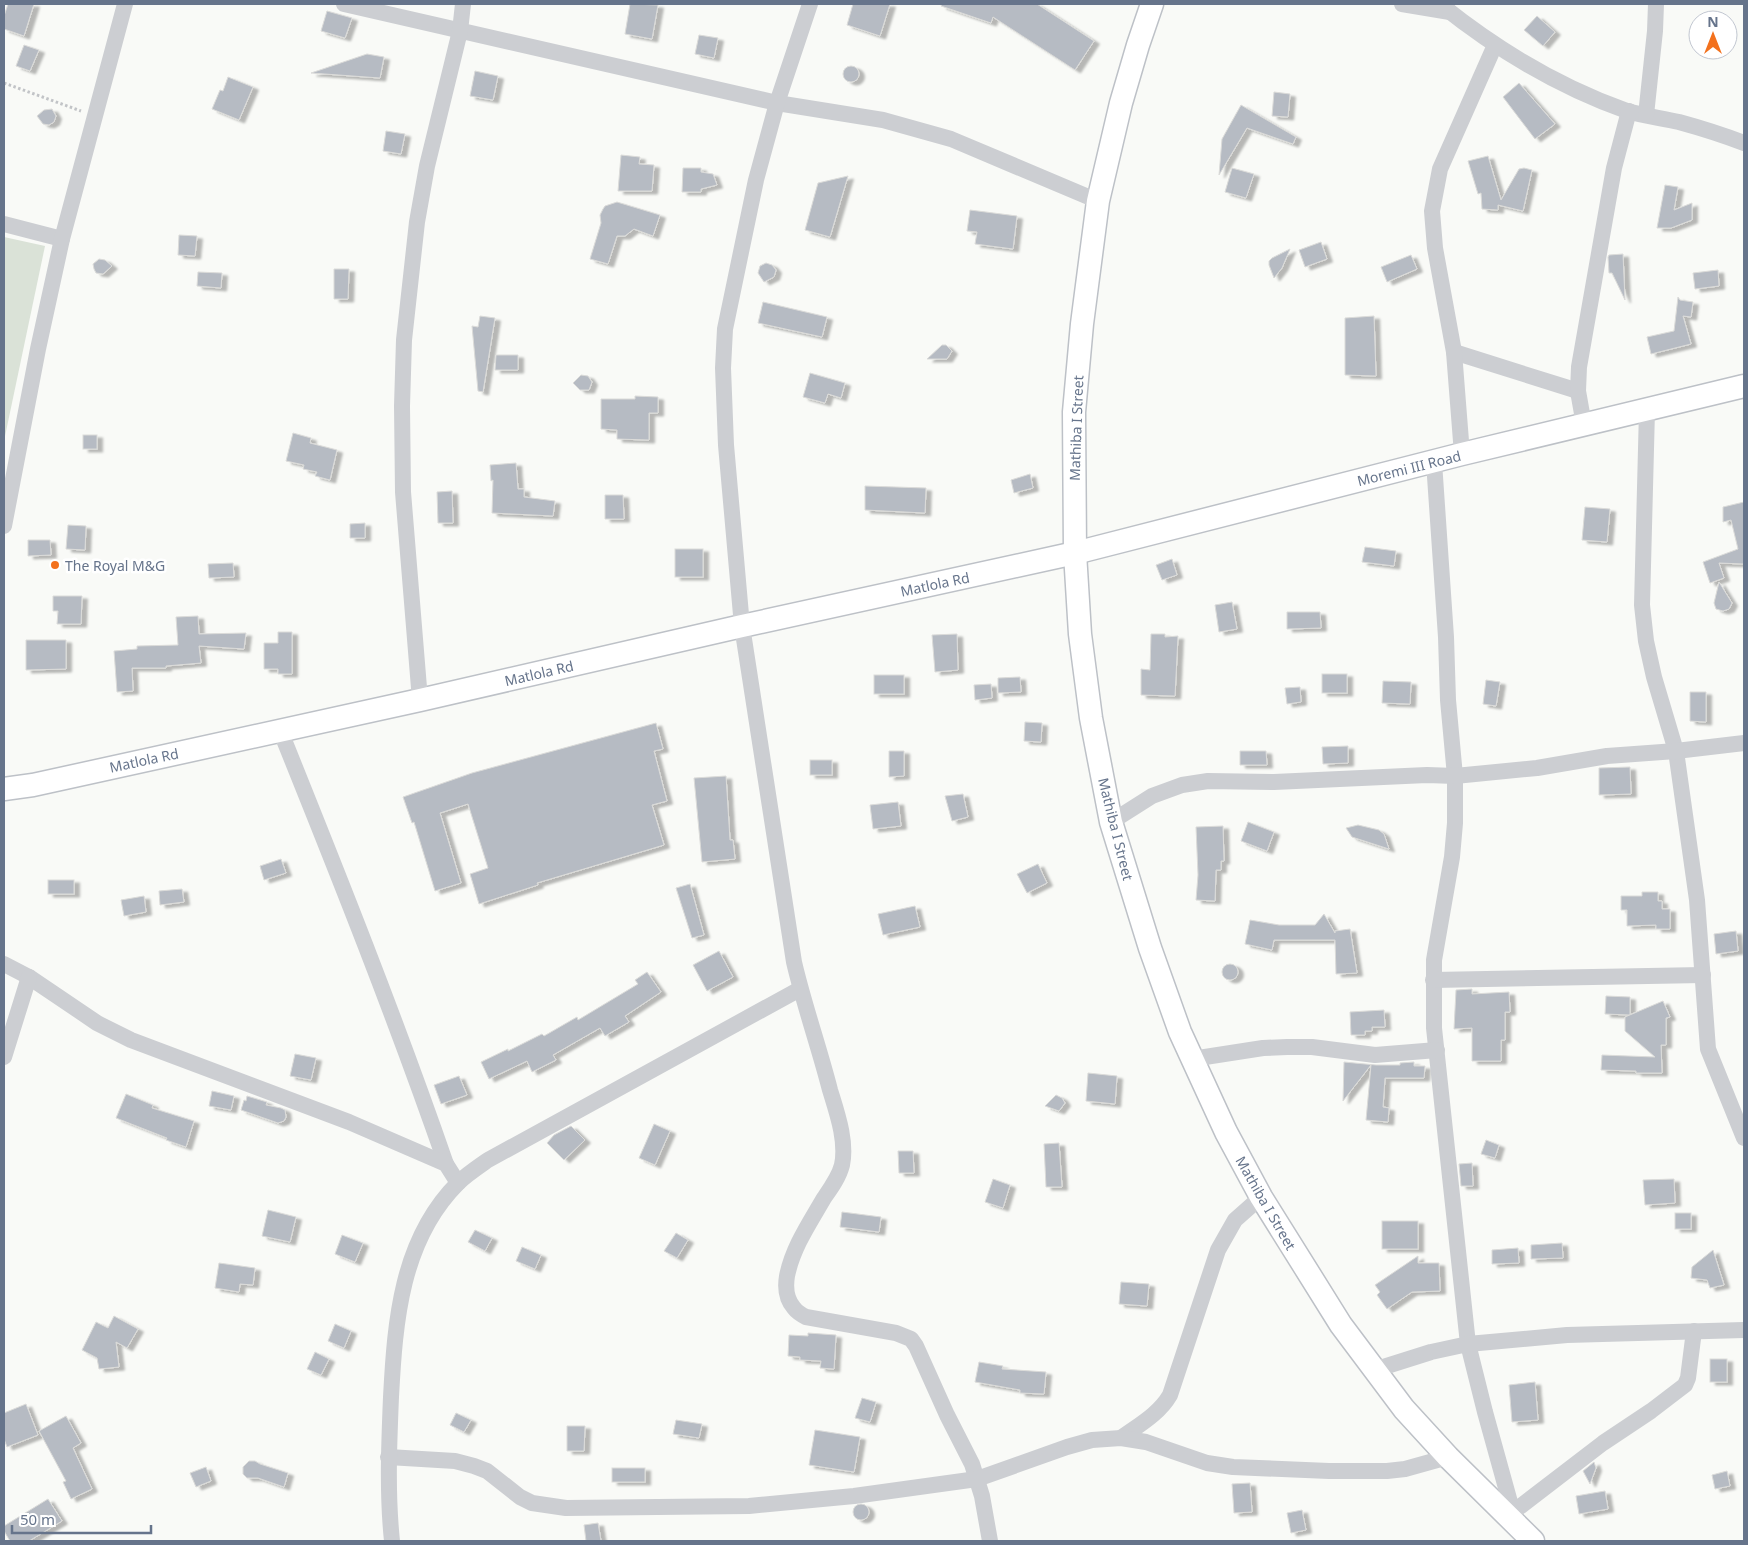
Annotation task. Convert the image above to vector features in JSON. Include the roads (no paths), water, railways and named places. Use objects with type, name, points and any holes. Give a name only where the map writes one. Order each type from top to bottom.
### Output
[{"type":"street","points":[[4,526],[38,349],[62,239],[125,4]]},
{"type":"street","points":[[344,4],[777,103],[883,120],[951,140],[1098,201]]},
{"type":"street","points":[[420,700],[403,492],[402,406],[404,340],[417,222],[431,149],[460,31],[463,4]]},
{"type":"street","points":[[810,4],[777,103],[756,180],[725,328],[724,368],[726,445],[742,626],[794,962],[800,989],[816,1037],[839,1122],[843,1156],[836,1179],[796,1244],[786,1282],[787,1297],[794,1310],[806,1317],[896,1334],[911,1339],[972,1464],[987,1520],[990,1541]]},
{"type":"street","name":"Mathiba I Street","points":[[1152,4],[1120,103],[1098,201],[1084,306],[1074,412],[1074,553],[1080,634],[1091,718],[1111,822],[1150,948],[1192,1059],[1226,1132],[1261,1197],[1341,1325],[1404,1409],[1448,1457],[1522,1531]]},
{"type":"street","points":[[1402,4],[1445,8],[1495,45],[1546,75],[1593,98],[1629,111],[1708,130],[1744,143]]},
{"type":"street","points":[[1646,115],[1655,32],[1656,4]]},
{"type":"street","points":[[1462,454],[1454,352],[1436,248],[1432,211],[1440,169],[1495,45]]},
{"type":"street","points":[[1584,425],[1578,391],[1579,367],[1613,177],[1629,111]]},
{"type":"street","points":[[4,224],[62,239]]},
{"type":"street","points":[[1454,352],[1578,391]]},
{"type":"street","name":"Moremi III Road","points":[[1074,553],[1462,454],[1744,386]]},
{"type":"street","points":[[1647,410],[1642,605],[1646,641],[1676,751],[1697,900],[1708,1049],[1744,1138]]},
{"type":"street","points":[[1434,462],[1446,637],[1455,824],[1452,857],[1434,960],[1434,1028],[1468,1344],[1485,1412],[1522,1531]]},
{"type":"street","name":"Matlola Rd","points":[[4,789],[33,785],[420,700],[742,626],[1074,553]]},
{"type":"street","points":[[280,730],[376,970],[446,1164],[458,1183]]},
{"type":"street","points":[[1111,822],[1152,796],[1182,785],[1208,781],[1274,782],[1427,775],[1454,776],[1537,768],[1607,756],[1676,751],[1744,743]]},
{"type":"street","points":[[4,964],[28,977],[97,1023],[131,1040],[349,1122],[446,1164]]},
{"type":"street","points":[[1433,980],[1703,975]]},
{"type":"street","points":[[4,1057],[28,977]]},
{"type":"street","points":[[392,1541],[388,1502],[388,1457],[396,1326],[402,1289],[411,1258],[420,1237],[436,1210],[458,1183],[488,1160],[800,989]]},
{"type":"street","points":[[1192,1059],[1287,1046],[1312,1047],[1375,1055],[1437,1050]]},
{"type":"street","points":[[1121,1438],[1153,1415],[1170,1395],[1218,1250],[1235,1220],[1261,1197]]},
{"type":"street","points":[[1374,1370],[1431,1352],[1468,1344],[1567,1335],[1744,1330]]},
{"type":"street","points":[[1522,1531],[1603,1443],[1651,1411],[1685,1385],[1688,1378],[1694,1331]]},
{"type":"street","points":[[388,1457],[454,1461],[474,1466],[487,1472],[520,1497],[532,1503],[566,1508],[749,1506],[854,1496],[977,1479],[1067,1447],[1092,1440],[1121,1438],[1146,1442],[1207,1463],[1233,1467],[1329,1472],[1387,1471],[1405,1469],[1448,1457]]},
{"type":"place","name":"The Royal M&G","points":[[55,565]]}]
